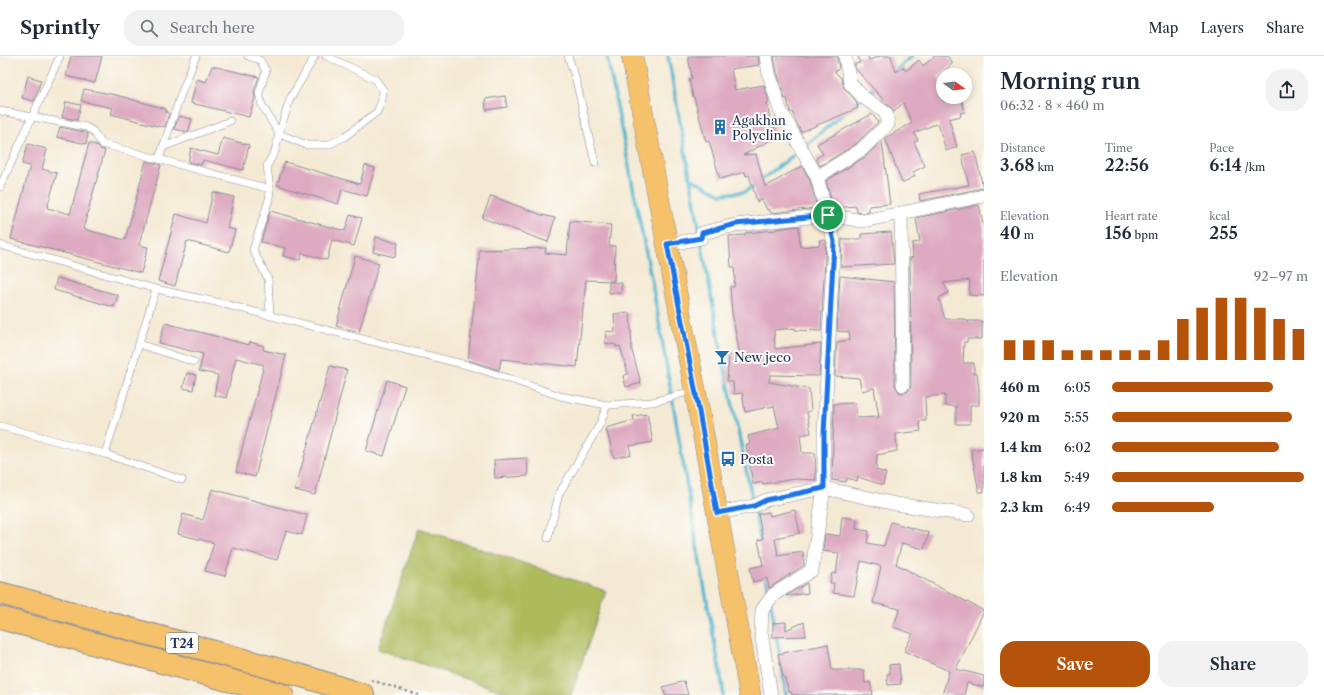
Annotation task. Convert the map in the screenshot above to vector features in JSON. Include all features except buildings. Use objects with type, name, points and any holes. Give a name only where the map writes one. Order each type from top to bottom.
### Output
[{"type":"highway","name":"T24","points":[[0,593],[309,678],[363,695]]},
{"type":"highway","name":"T24","points":[[0,618],[284,695]]},
{"type":"main road","points":[[632,56],[695,389],[750,695]]},
{"type":"main road","points":[[742,695],[743,652]]},
{"type":"street","points":[[766,56],[769,74],[780,110],[818,177],[834,242],[824,434],[824,488],[812,570],[773,596],[762,610],[761,632],[771,695]]},
{"type":"street","points":[[818,177],[861,150],[888,124],[886,113],[863,97],[850,82],[845,56]]},
{"type":"street","points":[[667,244],[701,238],[702,233],[736,224],[828,215],[863,221],[983,199]]},
{"type":"street","points":[[901,213],[903,385]]},
{"type":"street","points":[[717,513],[754,506],[766,500],[824,488],[896,504],[968,515]]},
{"type":"lane","points":[[0,187],[60,56]]},
{"type":"lane","points":[[159,159],[181,94],[196,56]]},
{"type":"lane","points":[[248,56],[260,60],[266,71],[259,93],[262,105],[279,134],[307,145],[328,145],[344,137],[377,112],[382,100],[383,90],[375,79],[326,56]]},
{"type":"lane","points":[[270,315],[268,278],[253,250],[269,199],[270,189],[267,166],[275,151],[290,99],[315,56]]},
{"type":"lane","points":[[568,56],[576,80],[595,163]]},
{"type":"lane","points":[[0,111],[86,127],[93,131],[102,144],[270,189]]},
{"type":"lane","points":[[163,147],[230,122]]},
{"type":"lane","points":[[0,245],[156,289],[270,315],[474,366],[560,396],[606,405],[652,402],[695,389]]},
{"type":"lane","points":[[105,454],[156,289]]},
{"type":"lane","points":[[139,344],[194,362]]},
{"type":"lane","points":[[548,538],[559,494],[600,424],[606,405]]},
{"type":"lane","points":[[0,426],[105,454],[182,480]]},
{"type":"green space","points":[[419,528],[606,591],[571,695],[513,695],[378,649]]},
{"type":"waterway","points":[[607,56],[653,288],[723,695]]},
{"type":"waterway","points":[[668,56],[700,232]]},
{"type":"waterway","points":[[893,73],[912,56]]},
{"type":"waterway","points":[[854,104],[877,86]]},
{"type":"waterway","points":[[804,147],[845,112]]},
{"type":"waterway","points":[[690,178],[721,194],[745,192],[799,151]]},
{"type":"waterway","points":[[701,240],[720,344],[753,503]]},
{"type":"waterway","points":[[754,509],[761,544]]},
{"type":"waterway","points":[[766,574],[769,593]]},
{"type":"waterway","points":[[771,603],[775,627]]},
{"type":"waterway","points":[[776,633],[780,658]]},
{"type":"waterway","points":[[782,669],[786,695]]},
{"type":"place","name":"Agakhan Polyclinic","points":[[720,127]]},
{"type":"place","name":"New jeco","points":[[722,357]]},
{"type":"place","name":"Posta","points":[[728,459]]},
{"type":"route","points":[[828,215],[834,242],[824,434],[824,488],[766,500],[754,506],[717,513],[667,244],[701,238],[702,233],[736,224],[828,215]]}]
